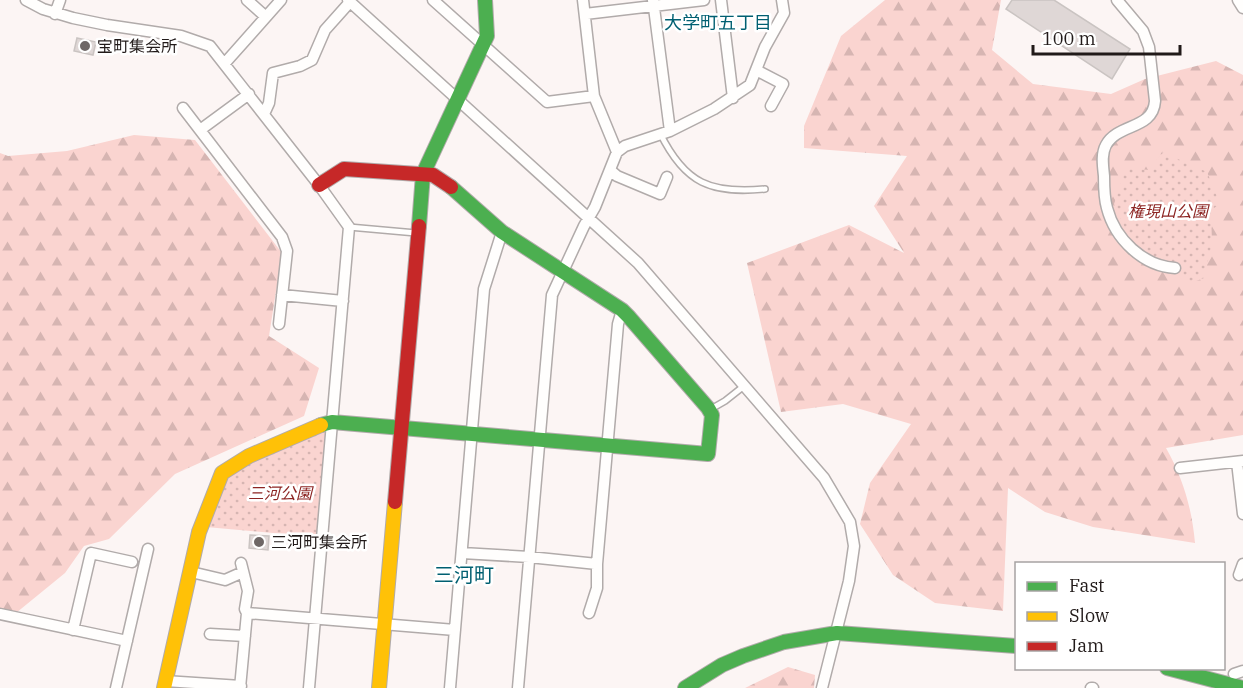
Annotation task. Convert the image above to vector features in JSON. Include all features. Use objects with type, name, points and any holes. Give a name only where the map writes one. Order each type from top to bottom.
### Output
[{"type":"street","points":[[26,0],[55,14],[107,25],[181,36],[210,46],[349,227],[309,688]]},
{"type":"street","points":[[55,14],[60,0]]},
{"type":"street","points":[[247,0],[266,17]]},
{"type":"street","points":[[225,63],[281,0]]},
{"type":"street","points":[[433,0],[547,102],[594,96]]},
{"type":"street","points":[[379,688],[423,174],[483,45],[486,36],[485,0]]},
{"type":"street","points":[[583,0],[594,96],[617,152]]},
{"type":"street","points":[[585,14],[653,3],[704,0]]},
{"type":"street","points":[[720,0],[733,98]]},
{"type":"street","points":[[518,688],[552,295],[617,152],[625,146],[665,132],[733,98],[750,85],[765,47],[784,13],[782,0]]},
{"type":"street","points":[[1117,0],[1143,31],[1149,47],[1155,91],[1154,107],[1148,119],[1113,137],[1107,144],[1103,162],[1106,206],[1116,231],[1134,250],[1159,265],[1175,268]]},
{"type":"street","points":[[1238,0],[1243,8]]},
{"type":"street","points":[[264,114],[269,103],[273,73],[300,66],[312,60],[325,30],[349,1],[638,264],[824,478],[849,522],[854,546],[849,581],[822,688]]},
{"type":"street","points":[[653,3],[665,132]]},
{"type":"street","points":[[756,70],[783,84],[771,106]]},
{"type":"street","points":[[200,130],[249,94]]},
{"type":"street","points":[[183,108],[282,237],[287,251],[279,324]]},
{"type":"street","points":[[191,572],[225,580],[242,568],[248,591],[241,687],[164,684],[199,532],[222,473],[232,464],[332,422],[708,454],[712,414],[622,310],[502,232],[445,182],[434,175],[344,169],[319,185]]},
{"type":"street","points":[[610,170],[617,176],[660,194],[667,177]]},
{"type":"street","points":[[450,688],[484,289],[502,232]]},
{"type":"street","points":[[282,295],[343,301]]},
{"type":"street","points":[[589,613],[597,588],[597,564],[618,324],[622,310]]},
{"type":"street","points":[[1180,468],[1240,461],[1243,514]]},
{"type":"street","points":[[116,688],[148,549]]},
{"type":"street","points":[[73,630],[91,553],[132,562]]},
{"type":"street","points":[[462,553],[597,564]]},
{"type":"street","points":[[1239,575],[1243,564]]},
{"type":"street","points":[[247,613],[455,630]]},
{"type":"street","points":[[0,614],[127,641]]},
{"type":"street","points":[[685,688],[722,666],[764,648],[784,642],[837,633],[1015,646]]},
{"type":"street","points":[[210,634],[245,636]]},
{"type":"street","points":[[1173,670],[1239,682]]},
{"type":"lane","points":[[665,132],[678,162],[692,177],[702,183],[718,189],[743,191],[765,189]]},
{"type":"lane","points":[[349,227],[418,233]]},
{"type":"lane","points":[[709,410],[744,386]]},
{"type":"green space","points":[[885,0],[1001,0],[992,50],[1033,84],[1111,94],[1145,79],[1216,61],[1243,75],[1243,435],[1166,448],[1186,494],[1195,543],[1093,527],[1045,512],[1008,488],[1003,611],[935,603],[893,575],[860,524],[870,483],[911,424],[843,404],[781,412],[747,263],[849,225],[904,253],[874,206],[907,156],[804,148],[804,126],[841,36]]},
{"type":"green space","points":[[134,135],[195,140],[282,253],[269,336],[319,368],[304,416],[175,474],[109,539],[84,546],[65,573],[16,613],[0,608],[0,153],[8,156],[67,151]]},
{"type":"green space","name":"権現山公園","points":[[1162,152],[1207,172],[1220,204],[1211,210],[1212,243],[1204,278],[1191,283],[1175,268],[1152,255],[1129,237],[1114,204],[1126,168],[1150,170]]},
{"type":"green space","name":"三河公園","points":[[326,429],[317,537],[206,527],[226,478],[235,467]]},
{"type":"green space","points":[[788,667],[815,675],[814,688],[745,688]]},
{"type":"building","points":[[1012,0],[1054,0],[1130,49],[1112,79],[1006,9]]},
{"type":"building","name":"宝町集会所","points":[[77,38],[96,42],[93,55],[74,51]]},
{"type":"building","name":"三河町集会所","points":[[250,535],[269,536],[268,550],[249,548]]},
{"type":"traffic: fast","points":[[419,226],[423,174],[487,36],[485,0]]},
{"type":"traffic: fast","points":[[321,425],[332,422],[708,454],[712,415],[708,408],[629,317],[622,310],[502,232],[451,187]]},
{"type":"traffic: fast","points":[[685,688],[722,665],[743,656],[784,642],[837,633],[1015,646]]},
{"type":"traffic: fast","points":[[1175,670],[1243,688]]},
{"type":"traffic: slow","points":[[164,688],[199,532],[222,473],[249,456],[321,425]]},
{"type":"traffic: slow","points":[[379,688],[395,502]]},
{"type":"traffic: jam","points":[[319,185],[344,169],[433,175],[451,187]]},
{"type":"traffic: jam","points":[[395,502],[419,226]]},
{"type":"place","name":"宝町集会所","points":[[85,46]]},
{"type":"place","name":"三河町集会所","points":[[259,542]]},
{"type":"district","name":"大学町五丁目","points":[[718,22]]},
{"type":"district","name":"三河町","points":[[464,574]]}]
